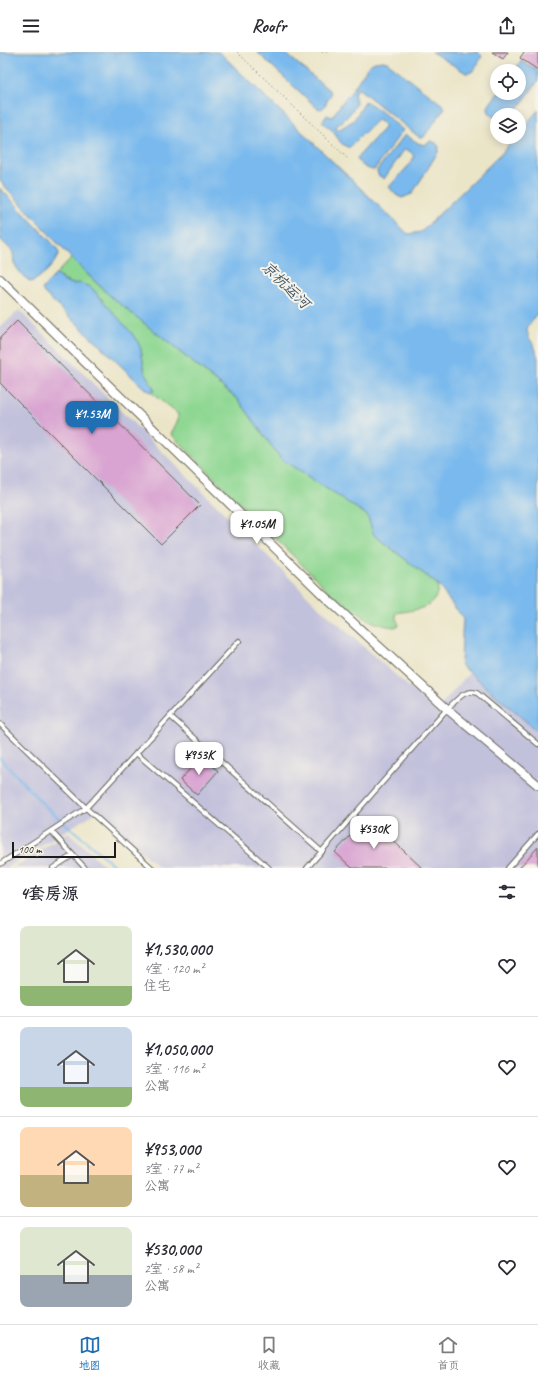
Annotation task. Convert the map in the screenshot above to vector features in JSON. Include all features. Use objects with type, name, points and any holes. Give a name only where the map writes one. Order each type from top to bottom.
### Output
[{"type":"street","points":[[0,279],[324,596],[447,709],[538,785]]},
{"type":"lane","points":[[0,864],[86,808],[239,641]]},
{"type":"lane","points":[[307,868],[447,709],[465,693],[477,693],[538,744]]},
{"type":"lane","points":[[170,716],[322,852]]},
{"type":"lane","points":[[0,724],[86,808],[152,868]]},
{"type":"lane","points":[[136,753],[269,868]]},
{"type":"lane","points":[[51,832],[85,868]]},
{"type":"lane","points":[[508,868],[538,834]]},
{"type":"lane","points":[[53,868],[73,855]]},
{"type":"path","points":[[237,52],[349,160]]},
{"type":"path","points":[[322,52],[328,52]]},
{"type":"shaded area","points":[[19,310],[321,609],[436,711],[469,673],[538,732],[538,868],[160,868],[96,812],[6,868],[0,868],[0,326],[1,327]]},
{"type":"shaded area","points":[[68,833],[107,868],[13,868]]},
{"type":"green space","points":[[71,258],[108,294],[238,399],[281,459],[367,515],[374,535],[437,584],[435,599],[425,607],[396,613],[399,625],[395,627],[370,621],[333,595],[171,434],[178,420],[178,414],[150,392],[153,391],[153,387],[145,373],[141,349],[91,287],[69,283],[56,274]]},
{"type":"water","name":"京杭运河","points":[[0,52],[219,52],[408,234],[421,232],[509,144],[526,144],[526,125],[538,110],[538,312],[527,329],[530,340],[536,349],[538,358],[538,732],[461,665],[463,618],[437,584],[374,535],[367,515],[281,459],[238,399],[108,294],[73,260],[0,181]]},
{"type":"water","points":[[257,52],[284,52],[330,91],[331,94],[324,107],[321,109],[317,108]]},
{"type":"water","points":[[432,52],[478,52],[482,56],[474,70],[466,73]]},
{"type":"water","points":[[521,61],[538,71],[538,81],[526,97],[526,64],[519,64]]},
{"type":"water","points":[[375,62],[387,62],[445,108],[423,138],[419,137],[359,89],[356,90],[354,94],[356,103],[355,107],[336,126],[336,129],[340,129],[354,120],[365,102],[379,110],[403,130],[374,170],[364,166],[357,158],[384,128],[384,124],[377,120],[350,147],[347,147],[341,143],[332,130],[322,122],[327,115],[332,117],[369,65]]},
{"type":"water","points":[[493,100],[524,100],[518,108],[490,108],[490,114],[488,110],[489,105]]},
{"type":"water","points":[[406,135],[418,143],[424,145],[431,141],[436,143],[439,147],[438,152],[412,194],[402,198],[396,195],[389,187],[411,163],[414,157],[411,153],[404,150],[384,179],[378,175],[377,170]]},
{"type":"water","points":[[0,188],[55,246],[59,253],[55,262],[49,269],[34,281],[31,282],[23,276],[14,264],[13,252],[0,239]]},
{"type":"water","points":[[56,274],[63,281],[72,284],[79,283],[91,287],[136,338],[141,349],[145,373],[154,391],[150,392],[145,389],[44,293],[42,289]]},
{"type":"building","points":[[492,52],[508,52],[503,59]]},
{"type":"building","points":[[524,52],[538,52],[538,70],[520,58]]},
{"type":"building","points":[[17,321],[200,505],[161,544],[0,383],[0,338]]},
{"type":"building","points":[[202,756],[218,771],[197,795],[180,780]]},
{"type":"building","points":[[368,817],[422,868],[352,868],[335,852]]},
{"type":"building","points":[[538,847],[538,868],[519,868]]},
{"type":"waterway","points":[[0,758],[44,805],[117,868]]}]
